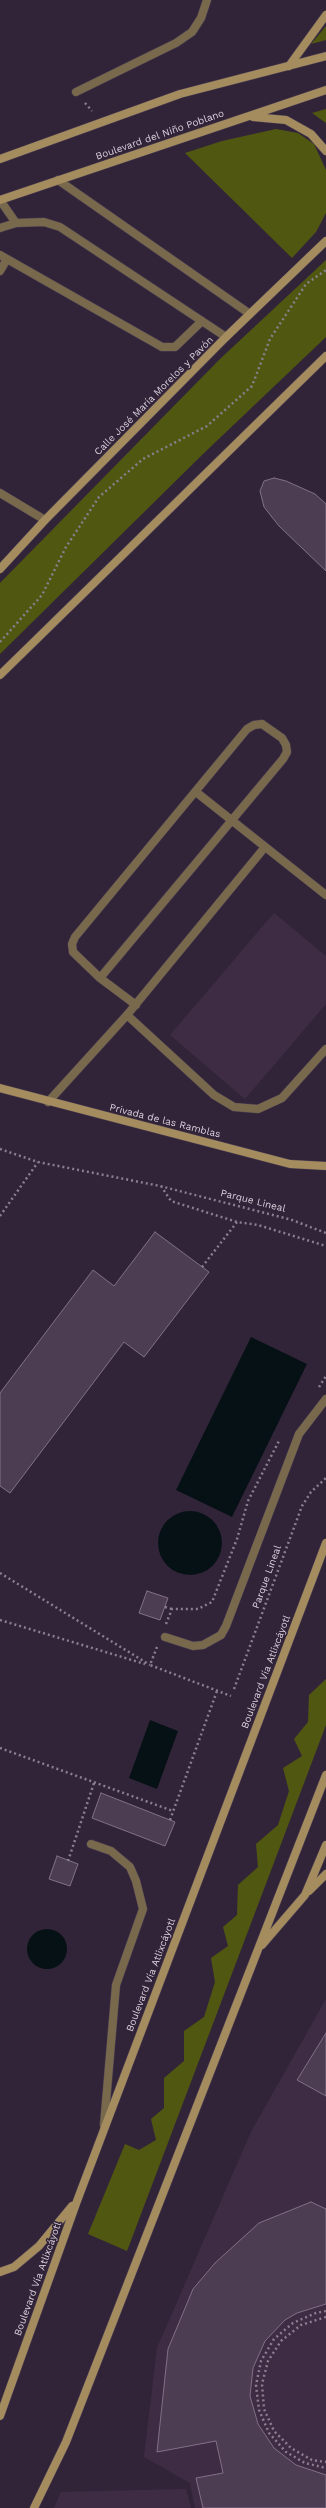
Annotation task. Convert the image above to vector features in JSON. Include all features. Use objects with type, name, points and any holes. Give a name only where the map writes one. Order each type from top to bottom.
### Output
[{"type":"main road","points":[[289,66],[326,15]]},
{"type":"main road","points":[[0,159],[180,94],[326,56]]},
{"type":"main road","name":"Boulevard del Niño Poblano","points":[[0,200],[230,121],[326,90]]},
{"type":"main road","points":[[230,121],[258,116],[286,120],[311,134],[326,151]]},
{"type":"main road","name":"Calle José María Morelos y Pavón","points":[[0,569],[45,520],[226,337],[326,241]]},
{"type":"main road","points":[[0,675],[326,356]]},
{"type":"main road","name":"Privada de las Ramblas","points":[[0,1088],[48,1102],[290,1164],[326,1166]]},
{"type":"main road","name":"Boulevard Vía Atlixcáyotl","points":[[0,2416],[104,2128],[326,1543]]},
{"type":"main road","points":[[34,2508],[66,2442],[326,1775]]},
{"type":"main road","points":[[305,1894],[326,1845]]},
{"type":"main road","points":[[257,1950],[305,1894],[326,1874]]},
{"type":"main road","points":[[0,2272],[14,2267],[39,2246],[77,2201]]},
{"type":"street","points":[[76,92],[176,43],[192,32],[201,18],[207,0]]},
{"type":"street","points":[[58,180],[250,314]]},
{"type":"street","points":[[0,200],[16,223]]},
{"type":"street","points":[[0,228],[16,223],[44,222],[60,227],[226,337]]},
{"type":"street","points":[[0,271],[4,257],[162,347],[175,347],[202,321]]},
{"type":"street","points":[[0,493],[45,520]]},
{"type":"street","points":[[100,978],[287,752],[286,745],[282,738],[262,724],[254,725],[247,729],[75,937],[72,944],[73,952],[100,978],[136,1005]]},
{"type":"street","points":[[196,792],[326,895]]},
{"type":"street","points":[[48,1102],[136,1005],[265,847]]},
{"type":"street","points":[[127,1015],[214,1095],[234,1107],[258,1109],[282,1098],[326,1050]]},
{"type":"street","points":[[164,1634],[193,1646],[203,1645],[221,1635],[226,1626],[299,1434],[326,1399]]},
{"type":"street","points":[[91,1844],[111,1851],[130,1867],[136,1881],[143,1909],[116,1985],[104,2128]]},
{"type":"path","points":[[76,92],[101,122]]},
{"type":"path","points":[[0,642],[42,595],[66,548],[99,497],[143,459],[207,426],[252,386],[270,339],[306,284],[326,270]]},
{"type":"path","name":"Parque Lineal","points":[[0,1149],[38,1162],[175,1189],[292,1220],[326,1233]]},
{"type":"path","points":[[0,1216],[38,1162]]},
{"type":"path","points":[[160,1186],[171,1201],[237,1222],[258,1225],[326,1246]]},
{"type":"path","points":[[202,1267],[237,1222]]},
{"type":"path","points":[[314,1394],[326,1376]]},
{"type":"path","points":[[165,1606],[172,1609],[198,1609],[212,1602],[237,1539],[248,1501],[282,1436]]},
{"type":"path","name":"Parque Lineal","points":[[234,1689],[302,1506],[311,1492],[326,1478]]},
{"type":"path","points":[[0,1573],[150,1665]]},
{"type":"path","points":[[164,1634],[172,1609]]},
{"type":"path","points":[[0,1620],[150,1665],[232,1696]]},
{"type":"path","points":[[150,1665],[158,1644]]},
{"type":"path","points":[[170,1820],[217,1691]]},
{"type":"path","points":[[0,1748],[173,1811]]},
{"type":"path","points":[[68,1860],[94,1783]]},
{"type":"path","points":[[326,2311],[316,2312],[293,2322],[274,2339],[261,2361],[256,2385],[259,2410],[269,2433],[286,2452],[305,2463],[326,2468]]},
{"type":"path","points":[[326,2317],[301,2325],[281,2340],[268,2361],[262,2384],[264,2408],[274,2430],[291,2448],[312,2460],[326,2462]]},
{"type":"shaded area","points":[[274,913],[326,956],[326,1004],[245,1099],[170,1035]]},
{"type":"shaded area","points":[[251,1337],[307,1364],[232,1517],[176,1490]]},
{"type":"shaded area","points":[[190,1511],[208,1517],[216,1525],[222,1543],[216,1561],[208,1569],[190,1575],[172,1569],[164,1561],[158,1543],[164,1525],[172,1517]]},
{"type":"shaded area","points":[[150,1720],[178,1731],[157,1789],[129,1778]]},
{"type":"shaded area","points":[[47,1929],[61,1935],[67,1949],[61,1963],[47,1969],[33,1963],[27,1949],[33,1935]]},
{"type":"shaded area","points":[[326,1999],[326,2508],[195,2508],[190,2483],[144,2457],[157,2348],[251,2132]]},
{"type":"shaded area","points":[[186,2489],[191,2508],[54,2508],[61,2492]]},
{"type":"green space","points":[[326,26],[326,40],[311,44]]},
{"type":"green space","points":[[326,109],[326,123],[312,113]]},
{"type":"green space","points":[[276,129],[298,133],[314,144],[326,170],[326,213],[316,232],[292,258],[185,153],[222,141]]},
{"type":"green space","points":[[326,260],[326,337],[203,454],[0,654],[0,583],[220,359]]},
{"type":"green space","points":[[326,1679],[326,1725],[127,2251],[88,2234],[125,2144],[139,2150],[156,2140],[151,2119],[164,2108],[164,2078],[184,2061],[184,2031],[204,2017],[215,1982],[211,1958],[228,1946],[223,1927],[237,1915],[238,1885],[258,1867],[256,1844],[278,1825],[289,1791],[283,1768],[302,1756],[294,1739],[308,1722],[309,1695]]},
{"type":"building","points":[[274,478],[286,481],[315,494],[326,504],[326,571],[279,526],[264,507],[260,491],[264,481]]},
{"type":"building","points":[[155,1232],[209,1272],[144,1357],[124,1342],[10,1493],[0,1486],[0,1393],[93,1270],[114,1286]]},
{"type":"building","points":[[147,1591],[168,1598],[160,1620],[139,1613]]},
{"type":"building","points":[[101,1793],[175,1822],[165,1846],[92,1818]]},
{"type":"building","points":[[57,1856],[78,1864],[70,1886],[49,1879]]},
{"type":"building","points":[[326,2033],[326,2096],[297,2080]]},
{"type":"building","points":[[311,2202],[326,2209],[326,2304],[297,2313],[285,2320],[265,2341],[253,2368],[250,2396],[258,2424],[274,2448],[296,2465],[326,2475],[326,2508],[203,2508],[196,2478],[223,2473],[216,2441],[157,2452],[168,2349],[193,2289],[215,2263],[259,2223]]}]
